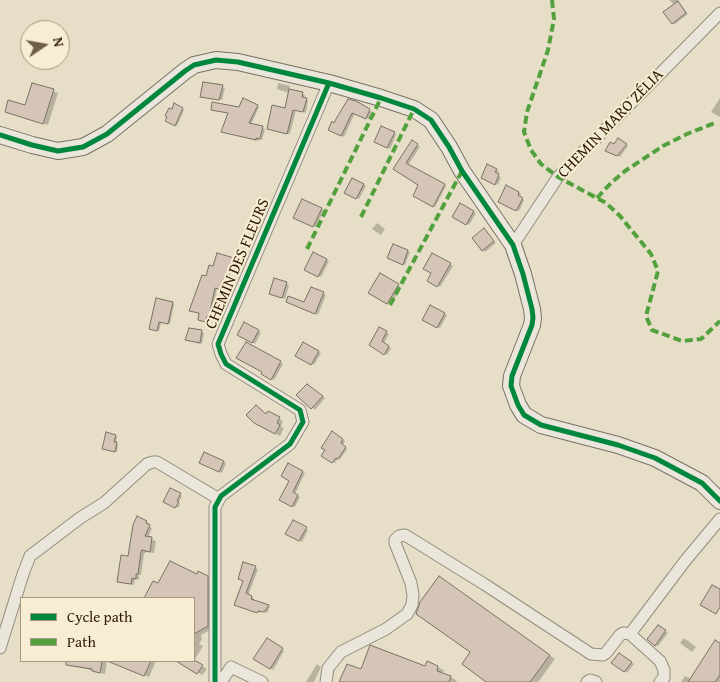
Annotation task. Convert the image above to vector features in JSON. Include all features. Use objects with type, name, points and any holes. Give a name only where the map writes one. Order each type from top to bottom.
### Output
[{"type":"street","name":"CHEMIN MARO ZÉLIA","points":[[513,244],[558,177],[720,14]]},
{"type":"street","points":[[0,135],[58,151],[83,147],[107,134],[194,65],[216,60],[238,62],[329,83],[382,98],[414,110],[431,120],[462,171],[513,244],[523,274],[533,318],[512,376],[511,386],[518,406],[524,415],[542,426],[618,445],[655,458],[702,483],[720,501]]},
{"type":"street","name":"CHEMIN DES FLEURS","points":[[220,499],[290,444],[303,422],[300,410],[226,364],[218,344],[329,83]]},
{"type":"street","points":[[0,648],[30,556],[80,518],[104,503],[147,464],[157,462],[220,499],[215,507],[215,682]]},
{"type":"street","points":[[630,634],[685,561],[720,519]]},
{"type":"street","points":[[326,682],[328,668],[341,652],[386,629],[407,614],[412,605],[411,582],[395,543],[395,540],[405,535],[591,654],[603,655],[620,635],[624,633],[630,634],[660,661],[664,670],[664,678],[660,682]]},
{"type":"street","points":[[221,682],[231,667],[262,682]]},
{"type":"street","points":[[587,682],[590,680],[596,682]]},
{"type":"building","points":[[678,1],[686,13],[672,24],[663,12]]},
{"type":"building","points":[[203,82],[223,85],[219,100],[200,97]]},
{"type":"building","points":[[32,83],[54,89],[43,124],[5,112],[8,100],[25,105]]},
{"type":"building","points":[[289,89],[303,92],[302,97],[307,98],[303,112],[293,110],[287,134],[267,129],[272,105],[285,108]]},
{"type":"building","points":[[243,98],[258,105],[249,123],[263,126],[260,139],[256,138],[256,140],[221,132],[228,113],[211,110],[212,102],[239,107]]},
{"type":"building","points":[[348,99],[370,109],[366,119],[352,113],[341,136],[328,130],[332,121],[334,123]]},
{"type":"building","points":[[174,103],[183,108],[175,126],[165,121],[169,108],[172,109]]},
{"type":"building","points":[[381,126],[395,132],[387,148],[374,142]]},
{"type":"building","points":[[618,138],[627,144],[617,156],[605,151],[610,142],[614,144]]},
{"type":"building","points":[[412,140],[418,144],[406,163],[445,184],[433,207],[413,196],[418,185],[393,169]]},
{"type":"building","points":[[487,164],[497,169],[495,172],[499,174],[495,185],[481,178]]},
{"type":"building","points":[[352,178],[364,184],[356,199],[344,193]]},
{"type":"building","points":[[506,185],[519,192],[518,195],[523,198],[516,211],[498,202]]},
{"type":"building","points":[[302,199],[322,208],[313,227],[293,218]]},
{"type":"building","points":[[460,203],[474,211],[466,225],[452,217]]},
{"type":"building","points":[[484,228],[494,241],[482,251],[472,238]]},
{"type":"building","points":[[393,244],[408,250],[403,265],[387,258]]},
{"type":"building","points":[[313,252],[327,259],[318,277],[304,270]]},
{"type":"building","points":[[217,253],[234,258],[226,284],[222,284],[221,290],[215,288],[206,322],[198,320],[199,313],[189,311],[202,275],[206,276],[209,265],[213,266]]},
{"type":"building","points":[[432,253],[451,263],[437,287],[427,281],[431,273],[423,269]]},
{"type":"building","points":[[380,273],[399,284],[387,304],[368,293]]},
{"type":"building","points":[[274,278],[287,282],[282,298],[269,294]]},
{"type":"building","points":[[311,287],[324,292],[315,314],[286,302],[288,296],[304,302]]},
{"type":"building","points":[[156,298],[173,302],[168,324],[159,322],[157,331],[149,329]]},
{"type":"building","points":[[430,305],[445,313],[437,328],[422,320]]},
{"type":"building","points":[[244,322],[259,330],[252,343],[237,335]]},
{"type":"building","points":[[379,327],[387,331],[382,341],[389,346],[384,355],[369,345]]},
{"type":"building","points":[[189,328],[202,330],[200,343],[185,340]]},
{"type":"building","points":[[246,342],[281,361],[271,380],[261,374],[262,372],[236,358]]},
{"type":"building","points":[[303,342],[319,351],[311,365],[295,356]]},
{"type":"building","points":[[307,384],[323,396],[311,409],[296,395]]},
{"type":"building","points":[[256,405],[266,414],[268,411],[280,417],[277,423],[280,425],[275,434],[254,423],[246,415]]},
{"type":"building","points":[[332,431],[343,439],[341,443],[346,447],[338,459],[336,458],[332,463],[321,456],[325,450],[321,448]]},
{"type":"building","points":[[106,432],[116,435],[114,442],[117,442],[115,452],[102,449]]},
{"type":"building","points":[[204,452],[224,461],[219,472],[199,463]]},
{"type":"building","points":[[288,463],[303,471],[293,492],[298,495],[292,507],[279,500],[289,481],[281,476]]},
{"type":"building","points":[[170,488],[181,493],[175,508],[163,502]]},
{"type":"building","points":[[137,516],[147,521],[146,523],[150,525],[145,536],[152,537],[150,552],[142,550],[138,574],[136,574],[136,579],[132,578],[131,584],[117,582],[121,555],[128,556],[133,525]]},
{"type":"building","points":[[293,520],[307,527],[299,541],[285,534]]},
{"type":"building","points":[[170,561],[197,574],[198,571],[208,576],[208,626],[195,633],[195,597],[145,597],[153,581],[158,583]]},
{"type":"building","points":[[243,562],[256,566],[246,593],[252,596],[251,599],[269,605],[264,612],[258,611],[257,613],[234,605],[243,581],[238,579]]},
{"type":"building","points":[[439,576],[550,655],[530,682],[486,682],[462,664],[470,652],[416,614],[420,602]]},
{"type":"building","points":[[712,585],[720,589],[720,607],[716,614],[700,605]]},
{"type":"building","points":[[658,625],[666,630],[655,646],[647,639]]},
{"type":"building","points":[[267,638],[283,648],[270,669],[253,659]]},
{"type":"building","points":[[715,640],[720,643],[720,675],[715,682],[688,682]]},
{"type":"building","points":[[370,645],[425,666],[427,661],[438,666],[437,671],[451,676],[449,682],[339,682],[347,664],[361,669]]},
{"type":"building","points":[[619,653],[632,662],[624,672],[611,663]]},
{"type":"building","points":[[196,661],[203,665],[197,674],[178,662]]},
{"type":"building","points":[[66,662],[102,662],[100,673],[92,671],[92,669],[66,665]]},
{"type":"building","points":[[109,662],[151,662],[144,676]]},
{"type":"marked path","points":[[552,0],[554,19],[548,50],[527,112],[524,132],[531,150],[541,164],[558,177],[606,203],[620,216],[651,254],[658,271],[646,316],[652,330],[682,341],[701,339],[720,321]]},
{"type":"marked path","points":[[307,249],[381,98]]},
{"type":"marked path","points":[[361,217],[414,109]]},
{"type":"marked path","points":[[597,198],[625,171],[663,146],[717,122]]},
{"type":"marked path","points":[[390,305],[462,171]]},
{"type":"cycle path","points":[[0,135],[58,151],[83,147],[107,134],[194,65],[216,60],[238,62],[329,83],[414,109],[431,120],[462,171],[513,245],[523,274],[533,318],[512,376],[511,386],[524,415],[541,425],[618,445],[655,458],[702,483],[720,501]]},
{"type":"cycle path","points":[[215,682],[215,507],[221,496],[290,444],[303,422],[300,410],[226,364],[218,344],[329,83]]}]
